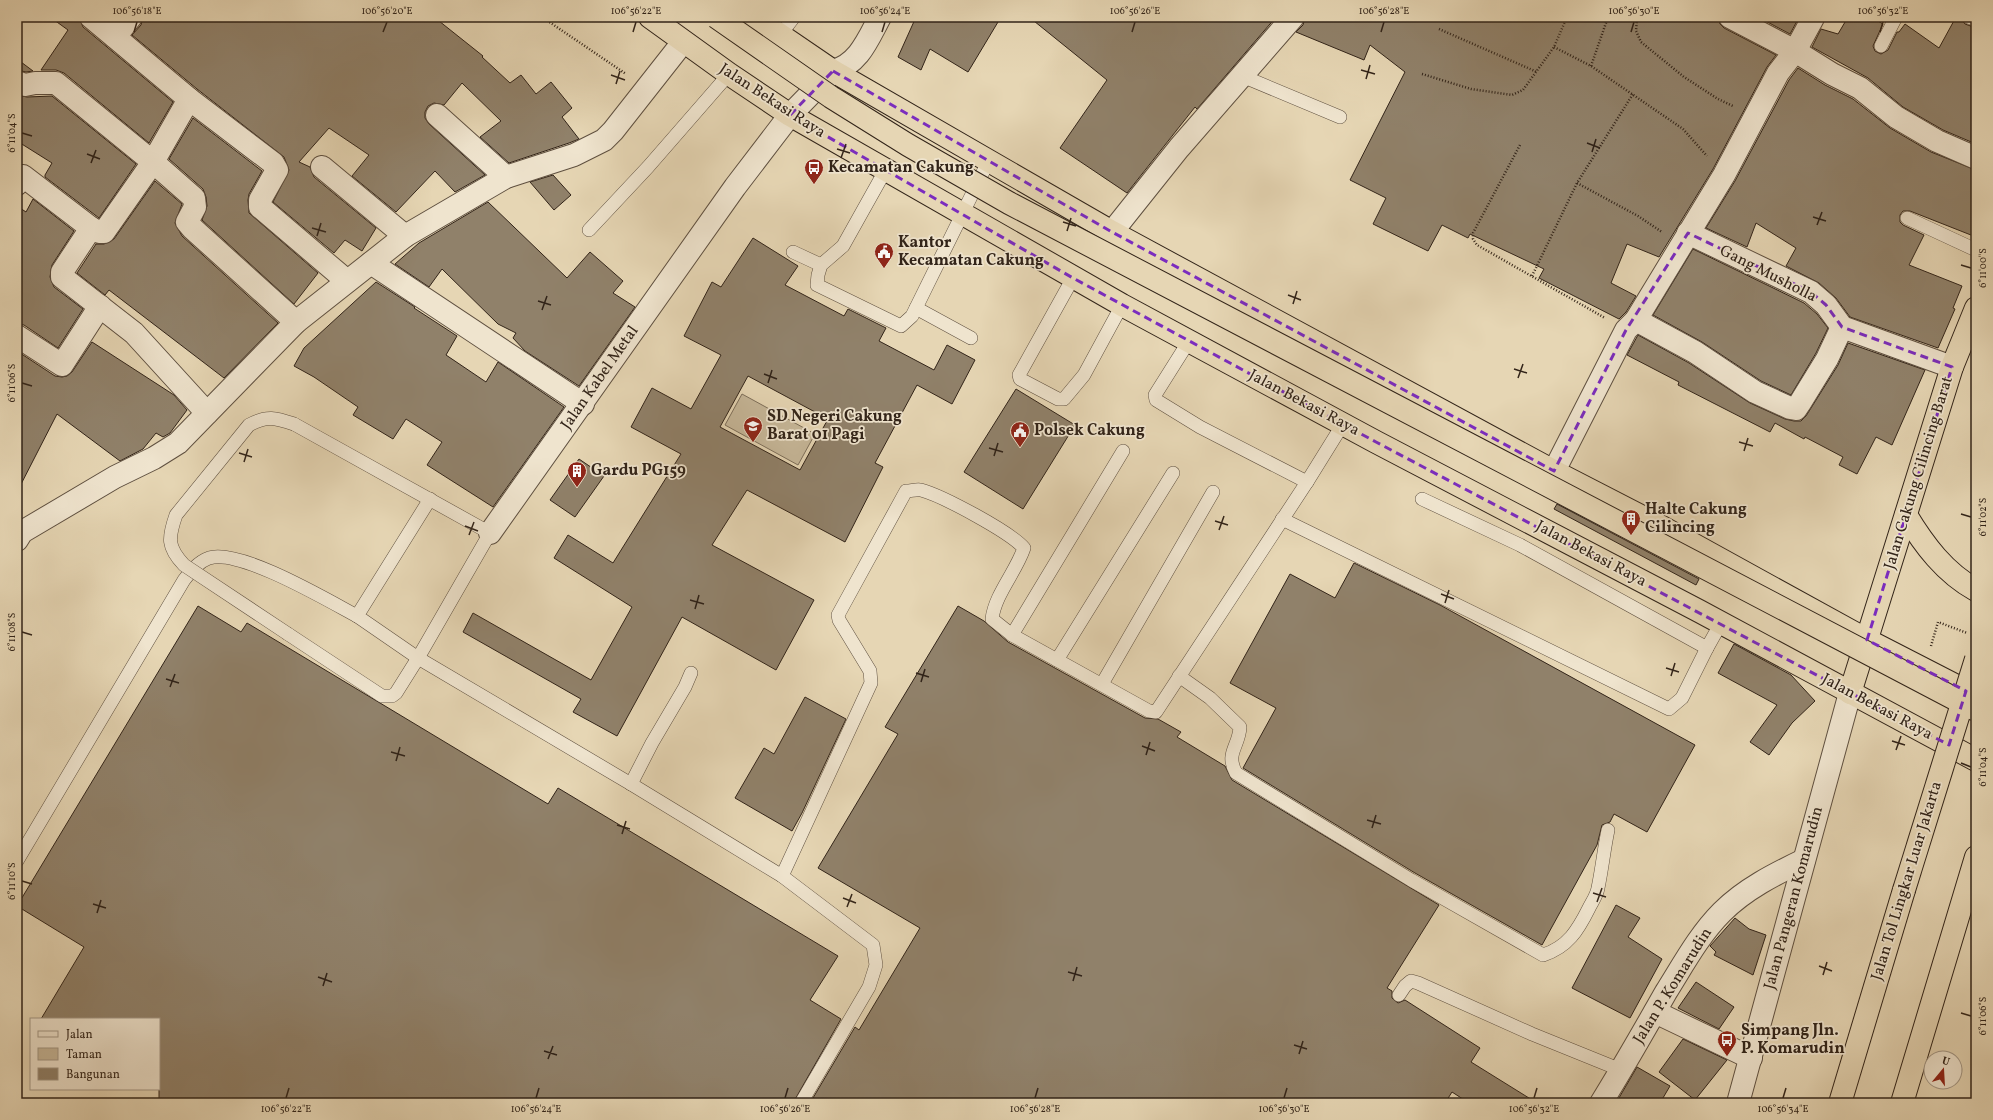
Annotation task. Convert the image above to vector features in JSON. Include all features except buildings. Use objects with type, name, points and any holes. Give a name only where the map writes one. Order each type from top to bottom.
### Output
[{"type":"highway","name":"Jalan Bekasi Raya","points":[[650,17],[728,74],[790,115],[1073,278],[1343,424],[1721,623],[1976,760]]},
{"type":"highway","points":[[716,17],[831,97],[908,145],[1009,203],[1976,710]]},
{"type":"highway","points":[[754,17],[833,72],[1112,232],[1554,471],[1660,526],[1867,640],[1976,696]]},
{"type":"highway","name":"Jalan Cakung Cilincing Barat","points":[[1850,693],[1952,367],[1976,308]]},
{"type":"highway","points":[[1906,515],[1924,546],[1960,582],[1976,590]]},
{"type":"highway","name":"Jalan Tol Lingkar Luar Jakarta","points":[[1840,1103],[1976,659]]},
{"type":"highway","points":[[1902,1103],[1976,856]]},
{"type":"street","points":[[91,17],[189,99],[276,166],[277,170],[260,200],[260,207],[347,281]]},
{"type":"street","points":[[115,37],[131,17]]},
{"type":"street","name":"Jalan Kabel Metal","points":[[490,533],[583,404],[688,251],[790,115],[833,72],[843,69],[860,54],[880,17]]},
{"type":"street","points":[[1112,232],[1170,158],[1293,17]]},
{"type":"street","points":[[1730,17],[1795,51],[1832,74],[1860,88],[1896,117],[1937,141],[1976,158]]},
{"type":"street","points":[[1554,471],[1631,325],[1724,175],[1778,73],[1795,51],[1811,18]]},
{"type":"street","points":[[19,534],[115,477],[154,458],[178,443],[296,322],[405,236],[506,177],[574,155],[604,140],[613,131],[683,42]]},
{"type":"street","points":[[17,82],[25,85],[35,83],[56,83],[153,162],[194,198],[195,207],[187,222],[192,228],[296,322]]},
{"type":"street","points":[[19,177],[91,228],[99,232],[104,232],[153,162],[189,99]]},
{"type":"street","points":[[437,115],[506,177]]},
{"type":"street","points":[[322,167],[405,236]]},
{"type":"street","points":[[91,228],[62,272],[62,277],[134,333],[207,413]]},
{"type":"street","name":"Gang Musholla","points":[[1684,238],[1811,292],[1826,305],[1842,326]]},
{"type":"street","points":[[371,263],[583,404]]},
{"type":"street","points":[[17,336],[62,365],[100,306]]},
{"type":"street","points":[[1631,325],[1695,352],[1755,392],[1790,408],[1796,408],[1800,403],[1827,359],[1842,326],[1952,367]]},
{"type":"street","name":"Jalan Pangeran Komarudin","points":[[1738,1103],[1850,693]]},
{"type":"street","name":"Jalan P. Komarudin","points":[[1601,1103],[1698,940],[1721,912],[1744,894],[1776,873],[1804,860]]},
{"type":"street","points":[[1655,1012],[1751,1058]]},
{"type":"lane","points":[[780,35],[794,17]]},
{"type":"lane","points":[[1881,46],[1896,17]]},
{"type":"lane","points":[[1968,17],[1976,20]]},
{"type":"lane","points":[[589,230],[648,167],[728,74]]},
{"type":"lane","points":[[1242,76],[1340,117]]},
{"type":"lane","points":[[885,171],[843,246],[821,265],[817,285],[901,326],[909,320],[916,308],[988,162]]},
{"type":"lane","points":[[1908,218],[1976,250]]},
{"type":"lane","points":[[793,252],[821,265]]},
{"type":"lane","points":[[1073,278],[1032,350],[1019,375],[1020,379],[1058,399],[1064,400],[1084,375],[1122,305]]},
{"type":"lane","points":[[916,308],[971,338]]},
{"type":"lane","points":[[1189,341],[1155,395],[1156,400],[1200,427],[1307,482]]},
{"type":"lane","name":"Jalan Kabel Metal","points":[[430,499],[294,424],[275,418],[260,419],[249,425],[176,515],[171,530],[170,542],[174,554],[184,565],[382,696],[387,697],[396,693],[418,658],[490,533]]},
{"type":"lane","points":[[782,876],[872,683],[870,671],[839,620],[838,615],[906,491],[920,489],[942,498],[1019,542],[1024,548],[1019,564],[994,607],[992,619],[1012,634],[1149,711],[1156,712],[1307,482],[1343,424]]},
{"type":"lane","points":[[1012,634],[1123,451]]},
{"type":"lane","points":[[1058,660],[1173,473]]},
{"type":"lane","points":[[1102,684],[1213,492]]},
{"type":"lane","points":[[357,616],[430,499],[490,533]]},
{"type":"lane","points":[[1422,499],[1520,546],[1707,648]]},
{"type":"lane","points":[[1282,519],[1669,708],[1682,698],[1721,623]]},
{"type":"lane","points":[[17,861],[184,580],[196,566],[210,558],[234,558],[254,564],[357,616],[418,658],[632,784],[782,876],[873,945],[876,965],[869,987],[801,1103]]},
{"type":"lane","points":[[632,784],[652,743],[685,687],[691,673]]},
{"type":"lane","points":[[1179,676],[1210,698],[1240,727],[1240,737],[1231,756],[1231,763],[1236,772],[1411,880],[1543,955],[1555,951],[1573,936],[1584,917],[1598,890],[1600,868],[1608,830]]},
{"type":"lane","points":[[1399,996],[1405,986],[1411,981],[1418,983],[1532,1034],[1621,1070]]},
{"type":"path","points":[[542,17],[646,88]]},
{"type":"path","points":[[1422,74],[1471,89],[1512,94],[1523,90],[1554,47],[1567,17]]},
{"type":"path","points":[[1591,66],[1608,17]]},
{"type":"path","points":[[1635,17],[1637,19],[1636,31],[1641,42],[1690,80],[1718,99],[1756,116]]},
{"type":"path","points":[[1439,29],[1537,72]]},
{"type":"path","points":[[1554,47],[1591,66],[1683,130],[1724,175]]},
{"type":"path","points":[[1532,276],[1577,183],[1632,94]]},
{"type":"path","points":[[1520,145],[1473,233],[1473,239],[1477,245],[1532,276],[1631,325]]},
{"type":"path","points":[[1577,183],[1638,216],[1684,238]]},
{"type":"path","points":[[1938,622],[1967,633]]},
{"type":"highlighted area","points":[[833,71],[1112,232],[1554,471],[1626,330],[1688,233],[1811,292],[1826,305],[1842,327],[1952,367],[1867,640],[1966,691],[1949,745],[1376,442],[1073,278],[790,115]]},
{"type":"green space","points":[[742,394],[815,434],[798,465],[725,425]]},
{"type":"place","name":"Kecamatan Cakung","points":[[814,185]]},
{"type":"place","name":"Kantor Kecamatan Cakung","points":[[884,269]]},
{"type":"place","name":"SD Negeri Cakung Barat 01 Pagi","points":[[753,443]]},
{"type":"place","name":"Polsek Cakung","points":[[1020,448]]},
{"type":"place","name":"Gardu PG159","points":[[577,488]]},
{"type":"place","name":"Halte Cakung Cilincing","points":[[1631,536]]},
{"type":"place","name":"Simpang Jln. P. Komarudin","points":[[1727,1057]]}]
